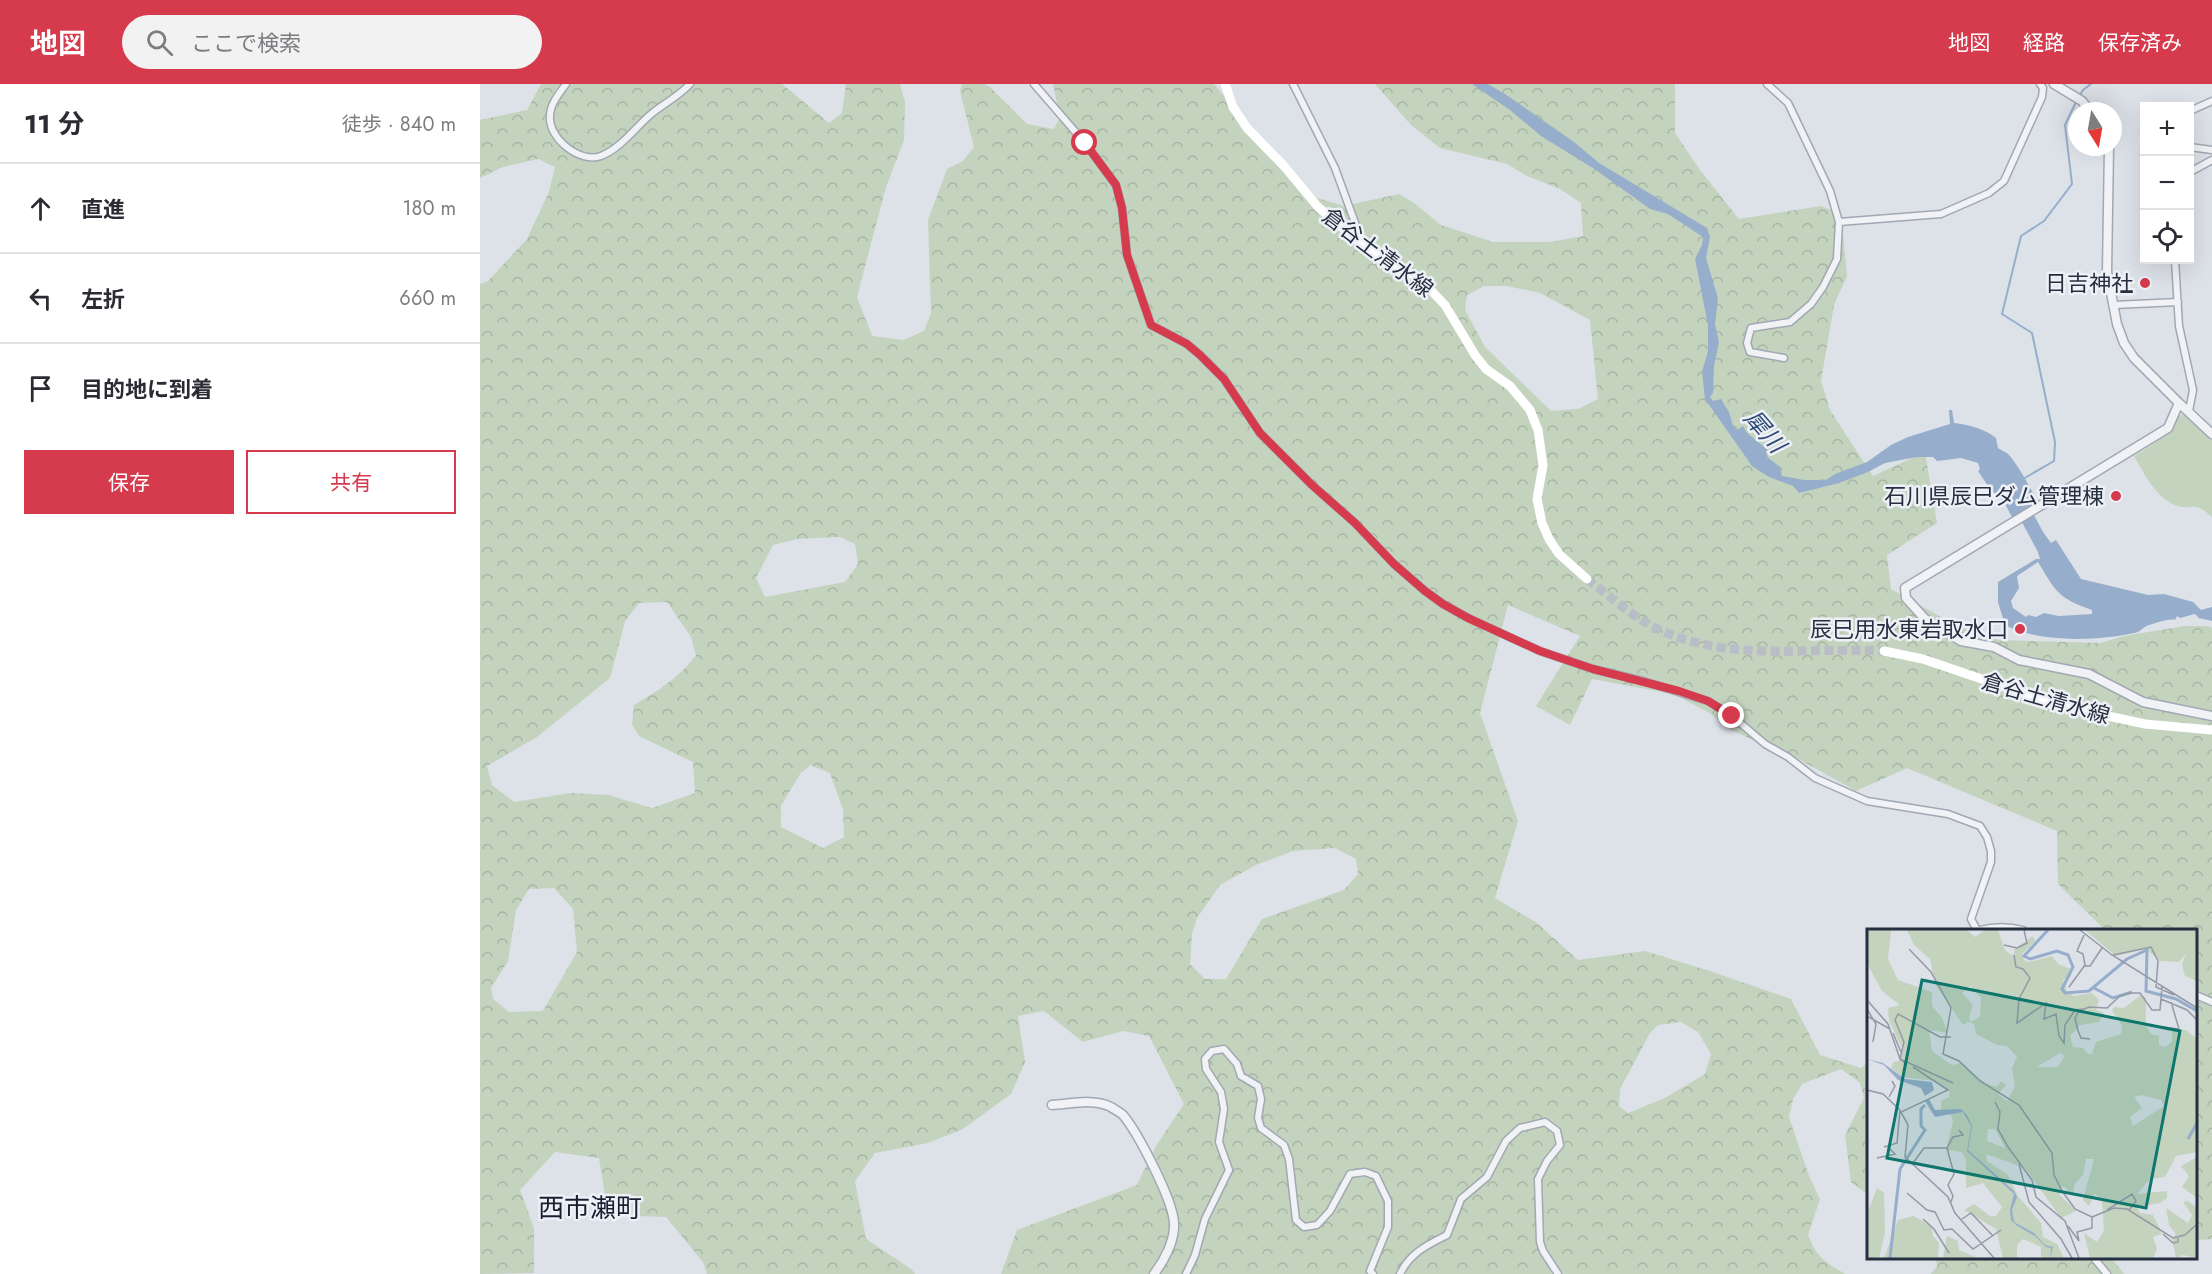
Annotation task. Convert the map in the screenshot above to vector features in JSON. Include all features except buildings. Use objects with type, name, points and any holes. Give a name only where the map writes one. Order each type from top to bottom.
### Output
[{"type":"main road","name":"倉谷土清水線","points":[[1225,84],[1233,107],[1247,128],[1284,166],[1318,207],[1363,245],[1420,279],[1445,305],[1474,355],[1486,369],[1510,386],[1530,410],[1538,429],[1543,465],[1537,499],[1542,523],[1559,554],[1587,579]]},
{"type":"main road","name":"倉谷土清水線","points":[[1884,651],[1923,659],[2057,705],[2145,724],[2212,730]]},
{"type":"street","points":[[566,84],[551,106],[549,118],[551,129],[568,148],[587,158],[599,157],[612,149],[651,115],[678,97],[690,84]]},
{"type":"street","points":[[1034,84],[1085,143],[1116,185],[1122,208],[1127,255],[1151,325],[1187,344],[1200,355],[1224,379],[1260,433],[1312,485],[1355,523],[1394,564],[1443,604],[1530,647],[1593,669],[1652,683],[1708,701],[1732,716],[1765,744],[1788,756],[1815,778],[1826,783],[1867,801],[1948,814],[1980,826],[1987,837],[1991,862],[1971,919],[1977,929]]},
{"type":"street","points":[[1293,84],[1335,168],[1363,245]]},
{"type":"street","points":[[1767,84],[1788,103],[1830,191],[1839,222],[1837,259],[1823,287],[1811,304],[1790,322],[1750,328],[1748,343],[1750,352],[1784,358]]},
{"type":"street","points":[[1839,222],[1941,214],[1989,193],[2004,181],[2042,97],[2043,88],[2040,84]]},
{"type":"street","points":[[2054,84],[2083,102]]},
{"type":"street","points":[[2194,109],[2212,101]]},
{"type":"street","points":[[2194,148],[2212,150]]},
{"type":"street","points":[[2109,156],[2107,272],[2124,343],[2134,358],[2212,434]]},
{"type":"street","points":[[2194,170],[2212,160]]},
{"type":"street","points":[[2175,264],[2179,326],[2193,390],[2189,411]]},
{"type":"street","points":[[2114,305],[2178,302]]},
{"type":"street","points":[[2179,402],[2168,428],[1905,588],[1906,598],[1925,619],[1961,641],[1994,647],[2019,660],[2089,674],[2143,702],[2212,716]]},
{"type":"street","points":[[1982,929],[1992,926],[2017,929]]},
{"type":"street","points":[[2197,995],[2212,1002]]},
{"type":"street","points":[[1186,1274],[1195,1255],[1205,1219],[1229,1170],[1219,1142],[1224,1109],[1221,1092],[1206,1069],[1205,1059],[1212,1052],[1224,1049],[1237,1064],[1240,1076],[1258,1086],[1261,1099],[1258,1118],[1261,1128],[1284,1145],[1289,1159],[1296,1220],[1304,1227],[1317,1226],[1330,1211],[1350,1174],[1365,1172],[1376,1176],[1389,1201],[1388,1227],[1370,1271],[1373,1274]]},
{"type":"street","points":[[1052,1105],[1093,1103],[1108,1106],[1121,1114],[1140,1141],[1167,1199],[1174,1224],[1170,1249],[1154,1274]]},
{"type":"street","points":[[1400,1274],[1406,1262],[1420,1248],[1447,1235],[1461,1199],[1487,1177],[1506,1140],[1520,1128],[1545,1122],[1557,1131],[1560,1145],[1547,1161],[1538,1179],[1540,1242],[1558,1274]]},
{"type":"street","points":[[2096,1259],[2107,1274]]},
{"type":"green space","points":[[541,84],[782,84],[829,123],[842,113],[846,84],[900,84],[905,102],[904,140],[886,187],[857,297],[872,336],[903,340],[924,331],[931,313],[928,220],[947,169],[963,161],[974,147],[960,91],[962,84],[984,84],[990,87],[1027,124],[1054,129],[1060,117],[1053,84],[1214,84],[1308,195],[1344,206],[1399,194],[1441,225],[1493,242],[1550,242],[1583,236],[1581,203],[1560,189],[1525,175],[1507,164],[1440,148],[1411,125],[1375,84],[1675,84],[1675,133],[1700,170],[1739,219],[1821,206],[1841,214],[1847,276],[1834,305],[1821,381],[1830,410],[1873,476],[1925,452],[1937,523],[1887,555],[1891,589],[1957,626],[1999,640],[2101,643],[2124,636],[2185,626],[2212,628],[2212,1239],[2197,1240],[2197,929],[2104,929],[2058,884],[2057,831],[1907,768],[1856,791],[1802,761],[1733,731],[1708,712],[1673,694],[1592,679],[1570,725],[1536,706],[1580,636],[1508,605],[1480,713],[1518,821],[1495,898],[1537,923],[1578,960],[1645,951],[1791,999],[1820,1055],[1861,1068],[1867,1063],[1867,1194],[1851,1182],[1845,1135],[1864,1098],[1860,1083],[1841,1069],[1802,1084],[1793,1099],[1789,1117],[1809,1176],[1820,1199],[1808,1235],[1814,1249],[1823,1259],[1846,1274],[1001,1274],[1017,1230],[1137,1185],[1156,1146],[1184,1104],[1149,1036],[1123,1031],[1083,1042],[1044,1011],[1018,1016],[1025,1062],[1011,1094],[963,1129],[928,1143],[875,1153],[855,1181],[866,1239],[915,1274],[707,1274],[703,1262],[666,1217],[608,1215],[599,1158],[555,1152],[520,1190],[534,1228],[534,1273],[480,1274],[480,284],[488,281],[527,239],[549,192],[555,167],[538,159],[503,167],[480,178],[480,120],[527,110]],"holes":[[[1484,286],[1507,286],[1540,293],[1590,320],[1598,399],[1578,409],[1551,411],[1485,347],[1465,310],[1467,295]],[[840,537],[855,544],[858,564],[845,582],[765,597],[756,578],[773,545],[797,539]],[[667,602],[691,637],[696,656],[667,684],[634,705],[632,724],[639,736],[693,762],[695,793],[652,808],[608,795],[571,793],[514,802],[492,785],[487,766],[537,737],[610,678],[625,621],[639,603]],[[810,765],[830,773],[843,810],[844,837],[823,848],[781,827],[781,806],[800,774]],[[1335,848],[1356,859],[1358,874],[1344,890],[1262,919],[1226,979],[1205,979],[1190,964],[1192,934],[1197,918],[1220,885],[1256,865],[1293,851]],[[554,888],[573,909],[577,952],[543,1011],[509,1012],[493,999],[491,988],[508,961],[516,910],[529,889]],[[1681,1022],[1698,1032],[1711,1054],[1705,1074],[1665,1098],[1628,1113],[1619,1106],[1620,1089],[1650,1033],[1658,1025]]]},
{"type":"green space","points":[[2185,414],[2212,440],[2212,517],[2201,508],[2170,503],[2157,492],[2134,456],[2160,439],[2175,423],[2178,416]]},
{"type":"green space","points":[[1936,1259],[2113,1259],[2124,1274],[1931,1274],[1937,1266]]},
{"type":"water","points":[[1472,84],[1488,84],[1508,96],[1574,142],[1599,163],[1707,228],[1710,237],[1706,258],[1718,298],[1715,324],[1719,342],[1714,366],[1713,393],[1710,397],[1713,401],[1721,399],[1737,430],[1743,426],[1747,433],[1768,450],[1766,451],[1767,457],[1780,467],[1782,476],[1804,480],[1826,480],[1835,474],[1867,462],[1891,445],[1908,437],[1950,424],[1949,410],[1952,410],[1954,423],[1976,428],[1996,438],[1998,448],[2007,453],[2014,462],[2039,503],[2013,519],[2004,502],[1990,489],[1978,471],[1980,469],[1978,463],[1961,458],[1937,461],[1933,457],[1917,457],[1885,463],[1839,483],[1799,493],[1793,486],[1769,477],[1752,466],[1705,399],[1702,372],[1708,351],[1708,325],[1695,259],[1703,237],[1668,214],[1650,209],[1596,170],[1541,136],[1510,110]]},
{"type":"water","points":[[2043,532],[2051,543],[2056,540],[2081,579],[2148,595],[2164,594],[2193,602],[2201,610],[2212,607],[2212,621],[2199,618],[2195,614],[2180,618],[2177,616],[2175,620],[2156,623],[2136,633],[2085,639],[2051,638],[2019,631],[2005,625],[1998,602],[1998,582],[2036,559],[2040,559],[2032,538],[2035,537],[2037,540],[2042,538],[2040,533]],"holes":[[[2038,562],[2059,593],[2072,602],[2092,610],[2092,614],[2059,616],[2044,613],[2036,617],[2028,615],[2026,617],[2013,608],[2011,601],[2019,588],[2017,576]]]},
{"type":"waterway","points":[[2079,97],[2083,90],[2091,84]]},
{"type":"waterway","points":[[2068,119],[2065,125],[2068,150]]},
{"type":"waterway","points":[[2023,479],[2054,461],[2055,442],[2032,333],[2002,314],[2021,236],[2044,221],[2072,184],[2069,156]]},
{"type":"waterway","name":"犀川","points":[[2019,502],[2047,554]]},
{"type":"tunnel","points":[[1587,579],[1642,620],[1662,631],[1689,641],[1744,650],[1884,651]]},
{"type":"place","name":"日吉神社","points":[[2145,283]]},
{"type":"place","name":"石川県辰巳ダム管理棟","points":[[2116,496]]},
{"type":"place","name":"辰巳用水東岩取水口","points":[[2020,629]]},
{"type":"district","name":"西市瀬町","points":[[590,1208]]},
{"type":"route","points":[[1085,143],[1116,185],[1122,208],[1127,255],[1151,325],[1187,344],[1200,355],[1224,379],[1260,433],[1312,485],[1355,523],[1394,564],[1443,604],[1540,651],[1593,669],[1679,691],[1708,701],[1732,716]]}]
